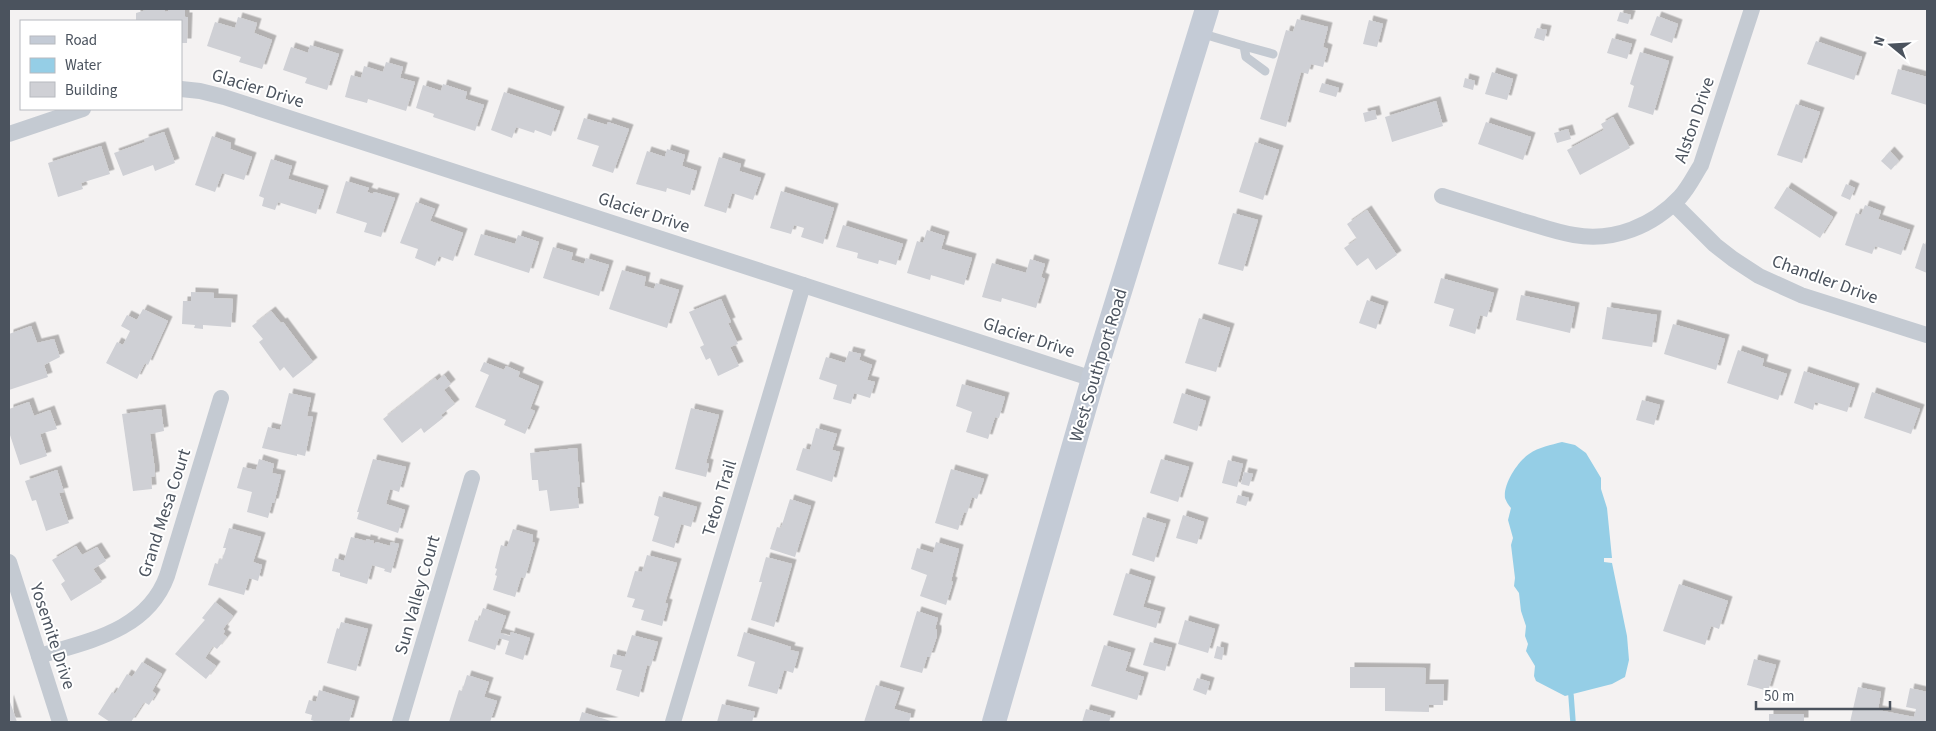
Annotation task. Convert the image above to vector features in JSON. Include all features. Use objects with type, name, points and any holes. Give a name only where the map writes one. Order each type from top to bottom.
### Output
[{"type":"main road","name":"West Southport Road","points":[[994,722],[1093,379],[1207,9]]},
{"type":"street","name":"Alston Drive","points":[[1442,196],[1556,231],[1589,237],[1606,236],[1639,227],[1654,220],[1674,204],[1690,186],[1701,165],[1752,9]]},
{"type":"street","name":"Glacier Drive","points":[[182,89],[224,97],[1093,379]]},
{"type":"street","points":[[9,134],[80,110]]},
{"type":"street","name":"Chandler Drive","points":[[1674,204],[1715,245],[1733,260],[1759,276],[1801,294],[1927,336]]},
{"type":"street","name":"Teton Trail","points":[[673,722],[803,285]]},
{"type":"street","name":"Grand Mesa Court","points":[[39,656],[109,635],[132,622],[155,598],[164,584],[170,568],[221,398]]},
{"type":"street","name":"Sun Valley Court","points":[[400,722],[472,478]]},
{"type":"street","name":"Yosemite Drive","points":[[9,562],[60,722]]},
{"type":"lane","points":[[1199,33],[1273,54]]},
{"type":"lane","points":[[1244,46],[1246,57],[1265,70]]},
{"type":"water","points":[[1562,442],[1575,445],[1586,453],[1601,478],[1601,489],[1607,508],[1612,558],[1604,558],[1604,562],[1612,563],[1627,636],[1629,660],[1625,677],[1612,684],[1565,696],[1536,681],[1534,676],[1535,666],[1526,651],[1528,644],[1525,636],[1526,626],[1521,611],[1519,593],[1514,586],[1515,578],[1511,545],[1513,538],[1508,520],[1511,508],[1505,498],[1506,486],[1516,467],[1525,457],[1545,446]]},
{"type":"building","points":[[150,9],[165,9],[165,12],[168,9],[185,9],[185,17],[188,17],[187,43],[182,43],[182,20],[136,20],[136,13]]},
{"type":"building","points":[[1620,12],[1631,15],[1628,24],[1617,21]]},
{"type":"building","points":[[1657,16],[1678,24],[1672,43],[1650,35]]},
{"type":"building","points":[[238,17],[257,23],[254,33],[272,40],[262,69],[239,62],[241,57],[207,46],[215,22],[235,28]]},
{"type":"building","points":[[1297,19],[1328,27],[1323,47],[1328,49],[1323,67],[1311,64],[1308,74],[1301,72],[1286,127],[1260,119],[1286,30],[1293,32]]},
{"type":"building","points":[[1369,20],[1383,24],[1377,47],[1363,44]]},
{"type":"building","points":[[1537,28],[1547,30],[1544,41],[1534,38]]},
{"type":"building","points":[[1612,38],[1632,44],[1627,59],[1607,53]]},
{"type":"building","points":[[1816,41],[1862,57],[1854,80],[1807,64]]},
{"type":"building","points":[[310,45],[339,54],[327,90],[305,83],[307,78],[283,70],[291,47],[308,53]]},
{"type":"building","points":[[1640,52],[1669,61],[1653,115],[1628,107],[1634,86],[1630,84]]},
{"type":"building","points":[[386,62],[403,67],[400,78],[415,82],[406,111],[368,99],[367,103],[345,97],[351,75],[361,78],[364,66],[383,72]]},
{"type":"building","points":[[1898,69],[1927,77],[1927,105],[1891,94]]},
{"type":"building","points":[[1492,72],[1513,79],[1507,100],[1485,94]]},
{"type":"building","points":[[1465,78],[1475,81],[1473,90],[1463,87]]},
{"type":"building","points":[[1322,83],[1339,88],[1336,97],[1319,92]]},
{"type":"building","points":[[443,84],[467,92],[465,99],[484,105],[475,131],[433,117],[434,114],[416,108],[423,85],[441,91]]},
{"type":"building","points":[[504,92],[560,111],[551,136],[535,130],[534,133],[516,127],[512,138],[491,130]]},
{"type":"building","points":[[1436,101],[1443,126],[1392,142],[1385,117]]},
{"type":"building","points":[[1796,104],[1820,112],[1802,163],[1777,155]]},
{"type":"building","points":[[1375,110],[1377,119],[1365,122],[1363,113]]},
{"type":"building","points":[[1613,117],[1630,148],[1580,175],[1567,150],[1604,130],[1601,124]]},
{"type":"building","points":[[584,118],[607,125],[608,122],[629,129],[613,173],[592,166],[599,146],[577,139]]},
{"type":"building","points":[[1486,122],[1531,137],[1523,160],[1478,144]]},
{"type":"building","points":[[1568,129],[1571,139],[1557,143],[1554,133]]},
{"type":"building","points":[[164,132],[175,163],[155,171],[153,165],[123,176],[114,153],[145,142],[144,139]]},
{"type":"building","points":[[212,136],[231,143],[230,149],[252,157],[244,180],[222,173],[215,192],[195,185]]},
{"type":"building","points":[[1255,142],[1279,150],[1263,200],[1239,192]]},
{"type":"building","points":[[101,146],[110,174],[81,183],[83,189],[58,197],[48,163]]},
{"type":"building","points":[[667,149],[685,155],[682,166],[697,171],[690,195],[667,188],[666,192],[636,184],[647,151],[665,157]]},
{"type":"building","points":[[1890,151],[1899,161],[1891,170],[1881,161]]},
{"type":"building","points":[[719,157],[741,164],[739,171],[761,178],[753,200],[732,193],[726,213],[704,206]]},
{"type":"building","points":[[271,159],[292,166],[288,179],[324,190],[316,214],[278,202],[275,210],[262,206],[264,198],[259,196]]},
{"type":"building","points":[[346,181],[369,188],[367,192],[395,198],[381,237],[364,232],[367,223],[336,213]]},
{"type":"building","points":[[1846,184],[1855,188],[1850,200],[1841,196]]},
{"type":"building","points":[[1787,187],[1833,217],[1820,238],[1774,208]]},
{"type":"building","points":[[781,191],[834,208],[823,244],[801,237],[804,228],[794,225],[791,234],[770,228]]},
{"type":"building","points":[[416,202],[435,209],[430,221],[463,233],[453,261],[439,256],[435,266],[415,258],[418,249],[400,243]]},
{"type":"building","points":[[1865,205],[1881,211],[1878,219],[1910,230],[1901,255],[1875,246],[1872,254],[1845,245],[1856,213],[1861,215]]},
{"type":"building","points":[[1367,210],[1397,255],[1376,270],[1368,258],[1357,266],[1344,248],[1357,239],[1347,224]]},
{"type":"building","points":[[1233,213],[1258,220],[1243,271],[1218,264]]},
{"type":"building","points":[[843,225],[903,244],[896,265],[879,260],[878,264],[857,258],[858,253],[836,247]]},
{"type":"building","points":[[927,230],[945,236],[941,249],[972,258],[964,285],[931,275],[930,280],[907,273],[917,241],[923,243]]},
{"type":"building","points":[[481,234],[515,244],[518,235],[539,242],[529,273],[474,255]]},
{"type":"building","points":[[1923,243],[1927,245],[1927,273],[1915,268]]},
{"type":"building","points":[[553,247],[573,253],[571,260],[584,264],[586,258],[609,265],[599,296],[543,278]]},
{"type":"building","points":[[1030,259],[1045,264],[1041,277],[1045,279],[1036,308],[1002,298],[1001,302],[982,297],[992,263],[1026,273]]},
{"type":"building","points":[[622,270],[646,277],[644,286],[654,289],[656,283],[679,290],[667,328],[609,309]]},
{"type":"building","points":[[1441,278],[1494,293],[1487,317],[1480,315],[1475,334],[1449,326],[1454,309],[1434,303]]},
{"type":"building","points":[[191,292],[214,293],[214,298],[233,299],[231,327],[203,325],[203,329],[194,328],[195,325],[182,324],[183,301],[191,301]]},
{"type":"building","points":[[1521,295],[1575,307],[1570,333],[1516,320]]},
{"type":"building","points":[[721,299],[731,322],[728,323],[738,344],[730,347],[739,366],[718,376],[710,358],[706,360],[700,347],[704,345],[689,312]]},
{"type":"building","points":[[1367,300],[1384,306],[1376,329],[1359,323]]},
{"type":"building","points":[[1607,307],[1657,315],[1652,347],[1602,339]]},
{"type":"building","points":[[143,309],[168,321],[148,365],[145,363],[137,379],[106,363],[117,342],[123,345],[130,331],[121,326],[127,315],[137,320]]},
{"type":"building","points":[[271,311],[281,323],[283,322],[313,362],[293,378],[284,367],[280,371],[259,342],[263,339],[252,326]]},
{"type":"building","points":[[1199,318],[1230,328],[1216,372],[1185,363]]},
{"type":"building","points":[[1673,324],[1725,339],[1716,370],[1664,354]]},
{"type":"building","points":[[31,326],[37,343],[54,339],[60,357],[44,365],[48,377],[9,390],[9,334]]},
{"type":"building","points":[[1738,350],[1764,359],[1762,366],[1787,374],[1778,400],[1727,383]]},
{"type":"building","points":[[849,351],[861,354],[859,360],[872,365],[867,380],[875,382],[870,398],[854,393],[851,404],[833,399],[837,385],[819,379],[826,357],[845,363]]},
{"type":"building","points":[[484,362],[504,370],[506,366],[520,372],[518,377],[539,386],[530,409],[535,411],[525,434],[504,425],[506,420],[475,407],[489,375],[480,371]]},
{"type":"building","points":[[1804,371],[1855,388],[1847,412],[1815,402],[1813,410],[1794,403]]},
{"type":"building","points":[[444,375],[451,384],[444,390],[455,404],[441,415],[443,418],[424,433],[421,428],[402,443],[383,419],[435,378],[437,381]]},
{"type":"building","points":[[962,384],[1005,397],[999,418],[995,417],[988,439],[966,432],[972,412],[956,406]]},
{"type":"building","points":[[1872,392],[1920,409],[1911,434],[1864,418]]},
{"type":"building","points":[[289,393],[311,398],[307,416],[313,417],[305,456],[262,448],[268,427],[280,430]]},
{"type":"building","points":[[1182,393],[1206,401],[1197,431],[1173,423]]},
{"type":"building","points":[[1642,400],[1660,405],[1654,425],[1636,420]]},
{"type":"building","points":[[29,402],[34,416],[50,410],[57,429],[40,434],[47,456],[20,465],[9,432],[9,409]]},
{"type":"building","points":[[691,408],[719,415],[706,463],[709,464],[706,477],[675,469]]},
{"type":"building","points":[[161,409],[164,431],[150,434],[155,470],[155,476],[151,477],[152,489],[133,491],[122,414]]},
{"type":"building","points":[[816,428],[837,434],[832,450],[840,452],[832,482],[796,470],[803,448],[810,450]]},
{"type":"building","points":[[577,448],[580,487],[577,487],[579,508],[550,511],[547,490],[539,491],[538,480],[532,480],[530,453]]},
{"type":"building","points":[[259,459],[274,464],[272,473],[281,475],[268,518],[247,512],[252,492],[237,488],[243,467],[256,470]]},
{"type":"building","points":[[373,459],[406,467],[399,492],[390,489],[386,504],[405,510],[398,533],[357,519],[359,512],[357,512]]},
{"type":"building","points":[[1161,459],[1189,467],[1178,502],[1150,493]]},
{"type":"building","points":[[1228,460],[1243,464],[1237,487],[1222,483]]},
{"type":"building","points":[[951,469],[984,479],[977,499],[972,497],[967,513],[964,512],[958,530],[935,523]]},
{"type":"building","points":[[57,470],[64,492],[59,493],[69,523],[46,531],[36,500],[32,501],[25,481]]},
{"type":"building","points":[[1244,472],[1253,474],[1249,486],[1241,484]]},
{"type":"building","points":[[1238,495],[1249,498],[1246,506],[1236,503]]},
{"type":"building","points":[[659,496],[697,507],[691,527],[681,524],[674,548],[652,541],[659,517],[654,515]]},
{"type":"building","points":[[790,499],[811,506],[795,557],[770,549],[777,527],[781,528]]},
{"type":"building","points":[[1183,515],[1204,522],[1197,544],[1176,538]]},
{"type":"building","points":[[1143,517],[1166,524],[1154,562],[1132,555]]},
{"type":"building","points":[[229,528],[261,537],[253,562],[262,565],[258,581],[249,578],[244,595],[208,585],[215,563],[218,564],[219,559],[222,560],[226,548],[223,548]]},
{"type":"building","points":[[513,529],[533,535],[532,542],[535,543],[525,578],[521,577],[515,597],[493,590],[497,576],[495,575],[497,569],[495,568],[501,545],[507,547]]},
{"type":"building","points":[[351,537],[374,541],[373,543],[375,544],[376,542],[390,546],[391,542],[399,544],[391,573],[372,565],[367,584],[340,576],[340,573],[332,571],[335,558],[344,561]]},
{"type":"building","points":[[936,542],[959,549],[951,581],[953,582],[946,605],[920,596],[927,575],[911,569],[917,548],[933,553]]},
{"type":"building","points":[[76,546],[82,555],[97,547],[106,561],[93,569],[102,582],[71,601],[61,584],[65,581],[52,560]]},
{"type":"building","points":[[647,555],[677,563],[665,603],[668,604],[662,626],[641,620],[644,610],[632,607],[635,599],[627,597],[635,571],[642,572]]},
{"type":"building","points":[[766,557],[792,564],[774,627],[751,620],[762,582],[759,582]]},
{"type":"building","points":[[1126,573],[1151,581],[1143,607],[1161,612],[1156,628],[1113,615]]},
{"type":"building","points":[[1679,584],[1728,601],[1719,629],[1711,626],[1705,645],[1663,631]]},
{"type":"building","points":[[215,602],[233,616],[223,629],[225,631],[223,634],[227,637],[217,649],[213,646],[205,658],[216,666],[206,679],[175,654],[205,620],[202,618]]},
{"type":"building","points":[[483,608],[506,616],[500,633],[510,636],[511,632],[530,638],[523,660],[505,654],[509,641],[499,638],[495,650],[468,641],[475,620],[479,621]]},
{"type":"building","points":[[917,611],[938,618],[935,629],[937,630],[937,636],[922,673],[900,667]]},
{"type":"building","points":[[1185,620],[1215,629],[1208,653],[1178,644]]},
{"type":"building","points":[[341,622],[368,629],[356,671],[327,663],[337,628],[339,629]]},
{"type":"building","points":[[744,632],[791,647],[790,650],[799,652],[793,673],[784,670],[777,694],[748,686],[755,662],[737,656]]},
{"type":"building","points":[[632,635],[658,642],[651,666],[647,665],[639,697],[616,690],[622,670],[610,667],[613,654],[625,657]]},
{"type":"building","points":[[1150,642],[1172,648],[1165,671],[1143,665]]},
{"type":"building","points":[[1104,645],[1131,653],[1125,671],[1144,677],[1137,700],[1091,686]]},
{"type":"building","points":[[1217,646],[1224,648],[1222,660],[1214,658]]},
{"type":"building","points":[[1754,659],[1776,665],[1768,691],[1747,685]]},
{"type":"building","points":[[142,662],[162,674],[152,691],[156,694],[149,705],[144,702],[131,722],[110,722],[98,714],[112,692],[115,694],[127,674],[132,677]]},
{"type":"building","points":[[1350,667],[1426,668],[1425,684],[1444,684],[1443,705],[1429,705],[1429,712],[1385,711],[1385,688],[1350,688]]},
{"type":"building","points":[[467,675],[489,682],[484,697],[497,701],[490,722],[449,722],[459,690],[462,691]]},
{"type":"building","points":[[1197,678],[1210,682],[1206,695],[1193,690]]},
{"type":"building","points":[[876,685],[900,692],[894,709],[911,714],[909,722],[864,722]]},
{"type":"building","points":[[1858,687],[1881,692],[1878,710],[1914,717],[1916,709],[1906,707],[1910,688],[1927,692],[1927,722],[1850,722]]},
{"type":"building","points":[[319,690],[355,701],[349,722],[317,722],[311,720],[312,715],[305,713],[309,700],[316,702]]},
{"type":"building","points":[[9,699],[17,722],[9,722]]},
{"type":"building","points":[[722,704],[755,712],[752,722],[717,722]]},
{"type":"building","points":[[1086,709],[1111,716],[1109,722],[1082,722]]},
{"type":"building","points":[[582,712],[614,722],[579,722]]},
{"type":"building","points":[[1769,714],[1804,714],[1804,722],[1769,722]]},
{"type":"waterway","points":[[1571,695],[1573,722]]}]
